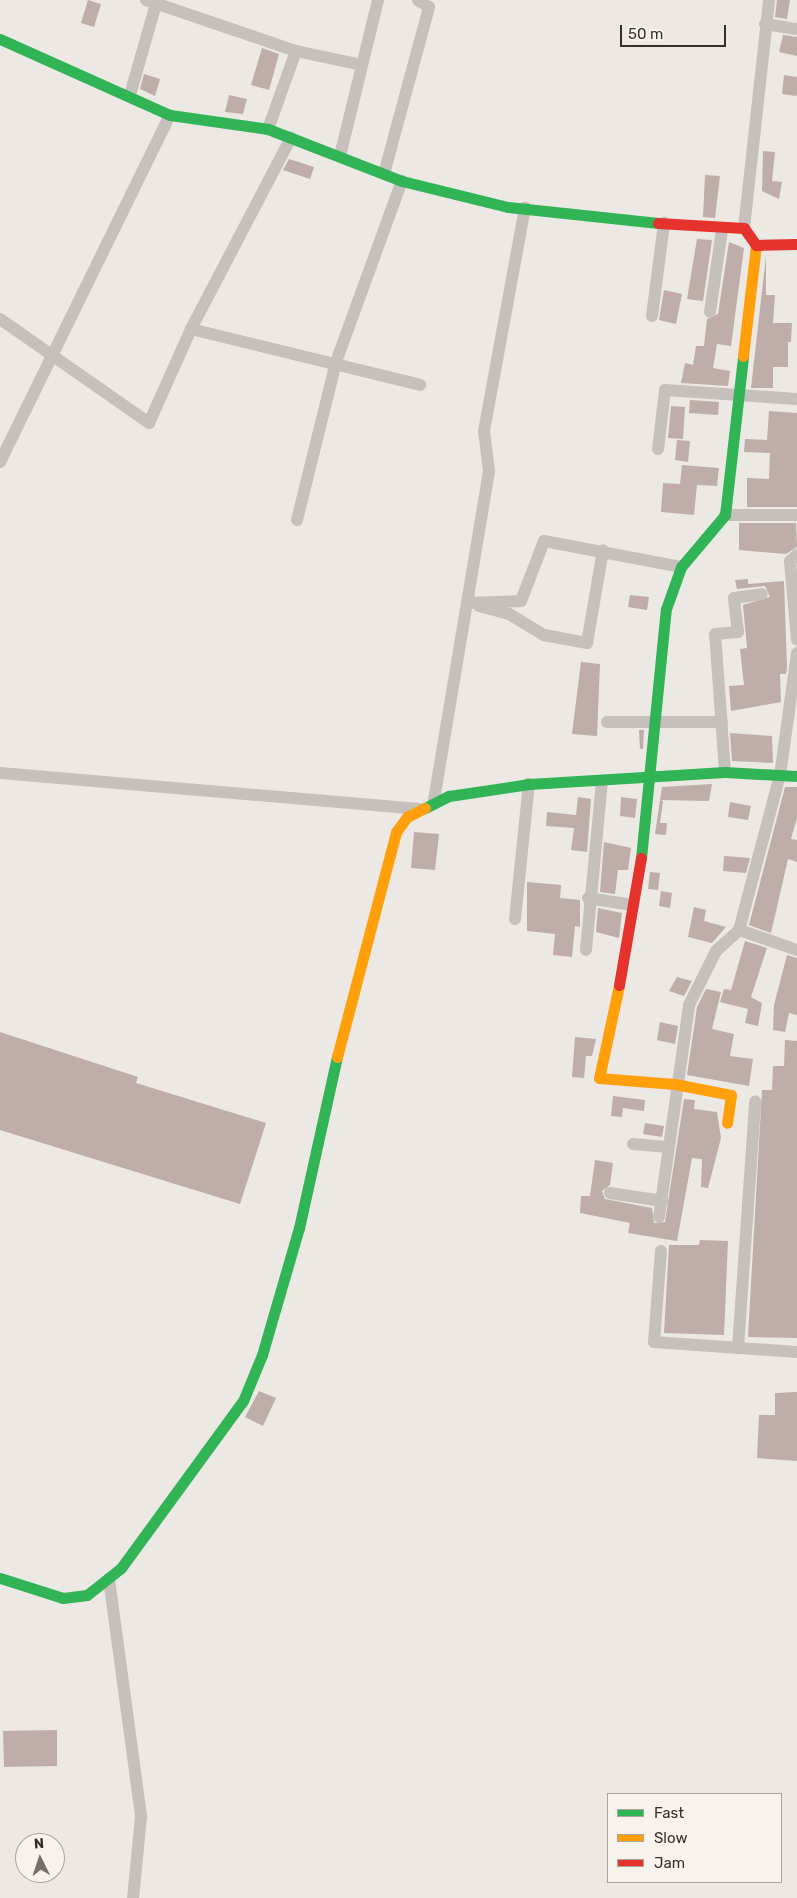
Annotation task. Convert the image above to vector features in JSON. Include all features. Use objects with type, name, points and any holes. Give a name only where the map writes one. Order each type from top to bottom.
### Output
[{"type":"street","points":[[340,156],[378,0]]},
{"type":"street","points":[[384,174],[429,6],[418,0]]},
{"type":"street","points":[[727,1124],[731,1095],[675,1084],[599,1078],[630,938],[632,905],[658,724],[666,609],[680,567],[726,515],[756,245],[744,228],[769,0]]},
{"type":"street","points":[[130,95],[153,1],[296,51],[362,65]]},
{"type":"street","points":[[765,24],[797,29]]},
{"type":"street","points":[[0,39],[130,95],[170,115],[268,129],[402,181],[525,208],[722,230],[744,228]]},
{"type":"street","points":[[268,129],[296,51]]},
{"type":"street","points":[[0,462],[170,115]]},
{"type":"street","points":[[0,319],[149,423],[191,329],[291,138]]},
{"type":"street","points":[[297,520],[336,362],[402,181]]},
{"type":"street","points":[[434,800],[489,471],[484,431],[525,208]]},
{"type":"street","points":[[652,316],[664,223]]},
{"type":"street","points":[[710,312],[722,230]]},
{"type":"street","points":[[756,245],[797,244]]},
{"type":"street","points":[[191,329],[336,362],[420,385]]},
{"type":"street","points":[[658,449],[665,390],[797,399]]},
{"type":"street","points":[[726,515],[797,515]]},
{"type":"street","points":[[467,603],[521,601],[544,542],[602,550],[680,567]]},
{"type":"street","points":[[467,603],[508,614],[544,635],[587,643],[602,550]]},
{"type":"street","points":[[797,555],[790,561],[797,640]]},
{"type":"street","points":[[725,772],[715,634],[738,632],[734,598],[762,594]]},
{"type":"street","points":[[659,1217],[675,1084],[689,1005],[716,951],[739,930],[780,775],[797,653]]},
{"type":"street","points":[[607,722],[658,724],[722,722]]},
{"type":"street","points":[[0,772],[419,808]]},
{"type":"street","points":[[0,1578],[63,1598],[87,1595],[109,1579],[122,1568],[243,1401],[262,1355],[299,1228],[323,1110],[396,832],[419,808],[434,800],[528,784],[602,781],[652,775],[725,772],[797,776]]},
{"type":"street","points":[[586,950],[588,898],[602,781]]},
{"type":"street","points":[[515,919],[528,784]]},
{"type":"street","points":[[588,898],[632,905]]},
{"type":"street","points":[[739,930],[797,950]]},
{"type":"street","points":[[738,1348],[755,1102]]},
{"type":"street","points":[[633,1144],[666,1148]]},
{"type":"street","points":[[610,1193],[662,1200]]},
{"type":"street","points":[[662,1251],[654,1342],[797,1352]]},
{"type":"street","points":[[109,1579],[141,1817],[133,1898]]},
{"type":"building","points":[[88,0],[101,4],[94,27],[81,23]]},
{"type":"building","points":[[777,0],[790,0],[787,19],[775,17]]},
{"type":"building","points":[[783,35],[797,37],[797,56],[779,52]]},
{"type":"building","points":[[262,48],[279,54],[269,90],[251,85]]},
{"type":"building","points":[[144,74],[160,79],[155,96],[140,89]]},
{"type":"building","points":[[784,75],[797,77],[797,96],[782,94]]},
{"type":"building","points":[[229,95],[247,99],[243,114],[225,112]]},
{"type":"building","points":[[763,151],[775,152],[772,181],[782,182],[779,199],[762,191]]},
{"type":"building","points":[[289,159],[314,167],[310,179],[283,170]]},
{"type":"building","points":[[705,175],[720,176],[715,218],[703,217]]},
{"type":"building","points":[[697,239],[712,240],[703,301],[687,299]]},
{"type":"building","points":[[729,242],[744,248],[731,346],[717,344],[713,368],[730,371],[728,386],[681,383],[685,363],[693,365],[696,346],[704,346],[707,319],[718,314]]},
{"type":"building","points":[[766,256],[766,295],[775,295],[773,323],[792,323],[791,342],[788,342],[788,367],[773,367],[773,388],[751,388]]},
{"type":"building","points":[[664,290],[682,294],[676,324],[659,320]]},
{"type":"building","points":[[690,400],[719,402],[718,415],[689,413]]},
{"type":"building","points":[[671,406],[685,407],[683,439],[668,438]]},
{"type":"building","points":[[769,411],[797,413],[797,507],[747,507],[747,478],[769,479],[770,453],[744,452],[745,439],[767,440]]},
{"type":"building","points":[[677,440],[690,441],[688,462],[675,460]]},
{"type":"building","points":[[682,465],[719,468],[717,486],[697,485],[694,515],[661,512],[663,483],[680,484]]},
{"type":"building","points":[[739,523],[796,523],[797,547],[786,554],[739,550]]},
{"type":"building","points":[[748,579],[748,584],[784,581],[787,668],[786,674],[780,674],[781,702],[731,711],[729,686],[744,685],[740,649],[747,648],[743,605],[770,597],[765,586],[737,589],[735,580]]},
{"type":"building","points":[[630,595],[649,597],[647,610],[628,607]]},
{"type":"building","points":[[581,662],[600,664],[597,736],[572,734]]},
{"type":"building","points":[[639,730],[644,730],[643,749],[640,749]]},
{"type":"building","points":[[730,733],[772,736],[773,763],[732,761]]},
{"type":"building","points":[[712,784],[709,801],[660,800],[662,787]]},
{"type":"building","points":[[785,787],[797,787],[797,818],[791,839],[797,840],[797,862],[788,859],[771,933],[749,925]]},
{"type":"building","points":[[578,797],[591,799],[587,852],[571,850],[574,828],[546,826],[547,812],[576,815]]},
{"type":"building","points":[[621,797],[637,799],[635,818],[620,816]]},
{"type":"building","points":[[660,800],[663,801],[660,823],[667,823],[666,835],[655,834]]},
{"type":"building","points":[[730,802],[751,806],[748,820],[728,817]]},
{"type":"building","points":[[414,832],[439,834],[435,870],[411,868]]},
{"type":"building","points":[[604,842],[631,848],[628,870],[618,870],[615,894],[600,892]]},
{"type":"building","points":[[724,856],[750,858],[746,873],[723,871]]},
{"type":"building","points":[[650,872],[660,873],[658,890],[648,889]]},
{"type":"building","points":[[527,882],[561,885],[560,898],[580,900],[580,927],[575,926],[572,957],[553,955],[555,934],[527,931]]},
{"type":"building","points":[[661,891],[672,893],[670,908],[659,906]]},
{"type":"building","points":[[694,907],[706,910],[704,921],[726,927],[712,943],[688,937]]},
{"type":"building","points":[[598,908],[622,913],[619,938],[596,932]]},
{"type":"building","points":[[745,941],[767,948],[751,997],[762,1003],[758,1026],[745,1023],[748,1009],[720,1002],[724,989],[731,990]]},
{"type":"building","points":[[787,955],[797,958],[797,1015],[789,1013],[785,1032],[773,1030],[774,1005]]},
{"type":"building","points":[[677,977],[692,981],[684,996],[669,991]]},
{"type":"building","points":[[706,989],[721,992],[712,1029],[734,1034],[730,1056],[753,1059],[749,1086],[687,1075],[697,1007]]},
{"type":"building","points":[[660,1022],[678,1026],[675,1044],[657,1040]]},
{"type":"building","points":[[0,1032],[138,1077],[136,1083],[266,1123],[240,1204],[0,1130]]},
{"type":"building","points":[[575,1037],[596,1039],[592,1056],[586,1056],[584,1078],[572,1077]]},
{"type":"building","points":[[785,1040],[797,1041],[797,1338],[748,1337],[762,1090],[772,1090],[773,1066],[784,1066]]},
{"type":"building","points":[[613,1096],[645,1100],[644,1111],[623,1108],[622,1117],[611,1116]]},
{"type":"building","points":[[684,1099],[695,1100],[694,1109],[717,1112],[721,1138],[708,1188],[701,1187],[702,1159],[692,1158],[677,1241],[628,1233],[630,1223],[580,1213],[581,1196],[590,1196],[595,1160],[613,1163],[610,1185],[602,1191],[605,1199],[652,1208],[654,1223],[665,1222]]},
{"type":"building","points":[[645,1123],[664,1126],[662,1137],[643,1134]]},
{"type":"building","points":[[700,1240],[728,1241],[724,1335],[664,1333],[669,1245],[699,1245]]},
{"type":"building","points":[[259,1391],[276,1398],[263,1426],[245,1417]]},
{"type":"building","points":[[797,1392],[797,1461],[757,1458],[759,1415],[775,1415],[775,1393]]},
{"type":"building","points":[[57,1730],[57,1766],[4,1767],[3,1731]]},
{"type":"traffic: fast","points":[[0,39],[170,115],[268,129],[402,181],[508,207],[658,223]]},
{"type":"traffic: fast","points":[[641,858],[666,609],[681,567],[725,515],[743,356]]},
{"type":"traffic: fast","points":[[425,808],[449,796],[529,784],[725,772],[797,776]]},
{"type":"traffic: fast","points":[[0,1578],[63,1598],[87,1595],[121,1568],[243,1401],[262,1355],[299,1228],[337,1057]]},
{"type":"traffic: slow","points":[[743,356],[756,245]]},
{"type":"traffic: slow","points":[[337,1057],[396,832],[407,817],[425,808]]},
{"type":"traffic: slow","points":[[619,985],[599,1078],[675,1084],[731,1095],[727,1123]]},
{"type":"traffic: jam","points":[[658,223],[744,228],[756,245],[797,244]]},
{"type":"traffic: jam","points":[[619,985],[641,858]]}]
